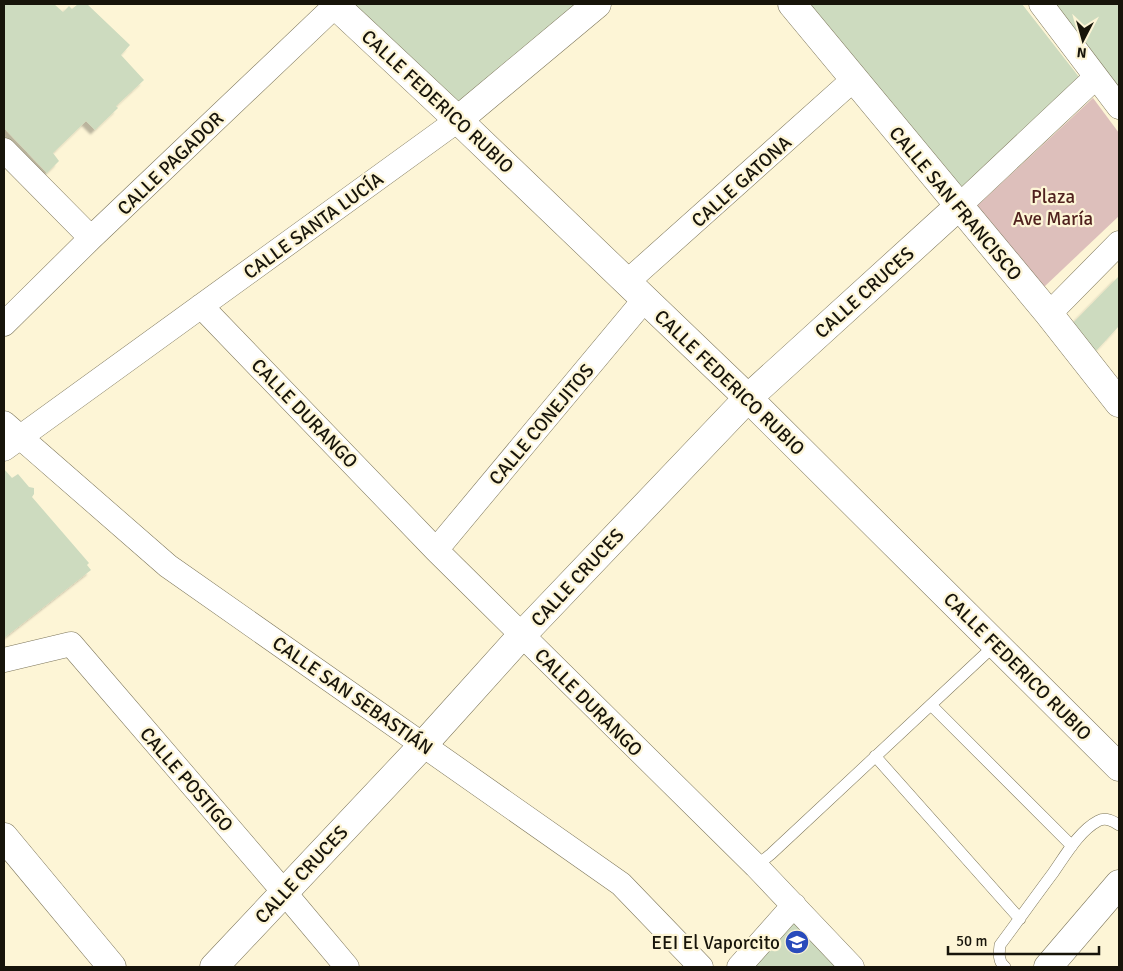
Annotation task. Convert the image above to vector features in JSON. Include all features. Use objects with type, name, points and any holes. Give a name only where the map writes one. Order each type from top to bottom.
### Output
[{"type":"street","name":"CALLE FEDERICO RUBIO","points":[[336,4],[748,398],[1119,767]]},
{"type":"street","name":"CALLE PAGADOR","points":[[4,324],[91,238],[336,4]]},
{"type":"street","name":"CALLE SANTA LUCÍA","points":[[9,437],[202,306],[458,120],[597,4]]},
{"type":"street","name":"CALLE SAN FRANCISCO","points":[[792,4],[1049,314],[1119,403]]},
{"type":"street","points":[[1042,4],[1119,107]]},
{"type":"street","points":[[959,206],[1096,77]]},
{"type":"street","name":"CALLE GATONA","points":[[636,291],[854,79]]},
{"type":"street","points":[[4,150],[91,238]]},
{"type":"street","name":"CALLE CRUCES","points":[[214,967],[423,745],[522,636],[748,398],[959,206]]},
{"type":"street","points":[[1049,314],[1119,243]]},
{"type":"street","name":"CALLE CONEJITOS","points":[[436,550],[636,291]]},
{"type":"street","name":"CALLE DURANGO","points":[[202,306],[436,550],[756,866],[852,967]]},
{"type":"street","name":"CALLE SAN SEBASTIÁN","points":[[9,437],[168,566],[621,884],[701,967]]},
{"type":"street","name":"CALLE POSTIGO","points":[[4,660],[71,644],[346,967]]},
{"type":"street","points":[[4,837],[112,967]]},
{"type":"street","points":[[1048,967],[1119,884]]},
{"type":"street","points":[[739,967],[794,905]]},
{"type":"lane","points":[[756,866],[996,644]]},
{"type":"lane","points":[[931,705],[1072,846]]},
{"type":"lane","points":[[875,756],[1020,919]]},
{"type":"lane","points":[[1005,967],[1002,965],[999,956],[1000,945],[1072,846],[1085,831],[1099,820],[1106,819],[1119,825]]},
{"type":"green space","name":"Plaza Ave María","points":[[1093,98],[1119,133],[1119,216],[1044,287],[976,207]]},
{"type":"building","points":[[4,4],[54,4],[63,12],[69,6],[72,9],[78,4],[87,4],[130,45],[121,55],[144,80],[116,106],[118,108],[95,130],[86,121],[53,153],[59,161],[47,173],[4,128]]},
{"type":"building","points":[[349,4],[585,4],[457,111]]},
{"type":"building","points":[[807,4],[1022,4],[1079,77],[960,192]]},
{"type":"building","points":[[1060,4],[1119,4],[1119,89],[1056,6]]},
{"type":"building","points":[[1119,276],[1119,326],[1095,352],[1070,326]]},
{"type":"building","points":[[4,469],[12,478],[18,474],[29,487],[34,488],[32,497],[89,563],[87,565],[91,570],[4,638]]},
{"type":"building","name":"EEI El Vaporcito","points":[[797,917],[843,967],[752,967]]},
{"type":"place","name":"EEI El Vaporcito","points":[[797,942]]}]
